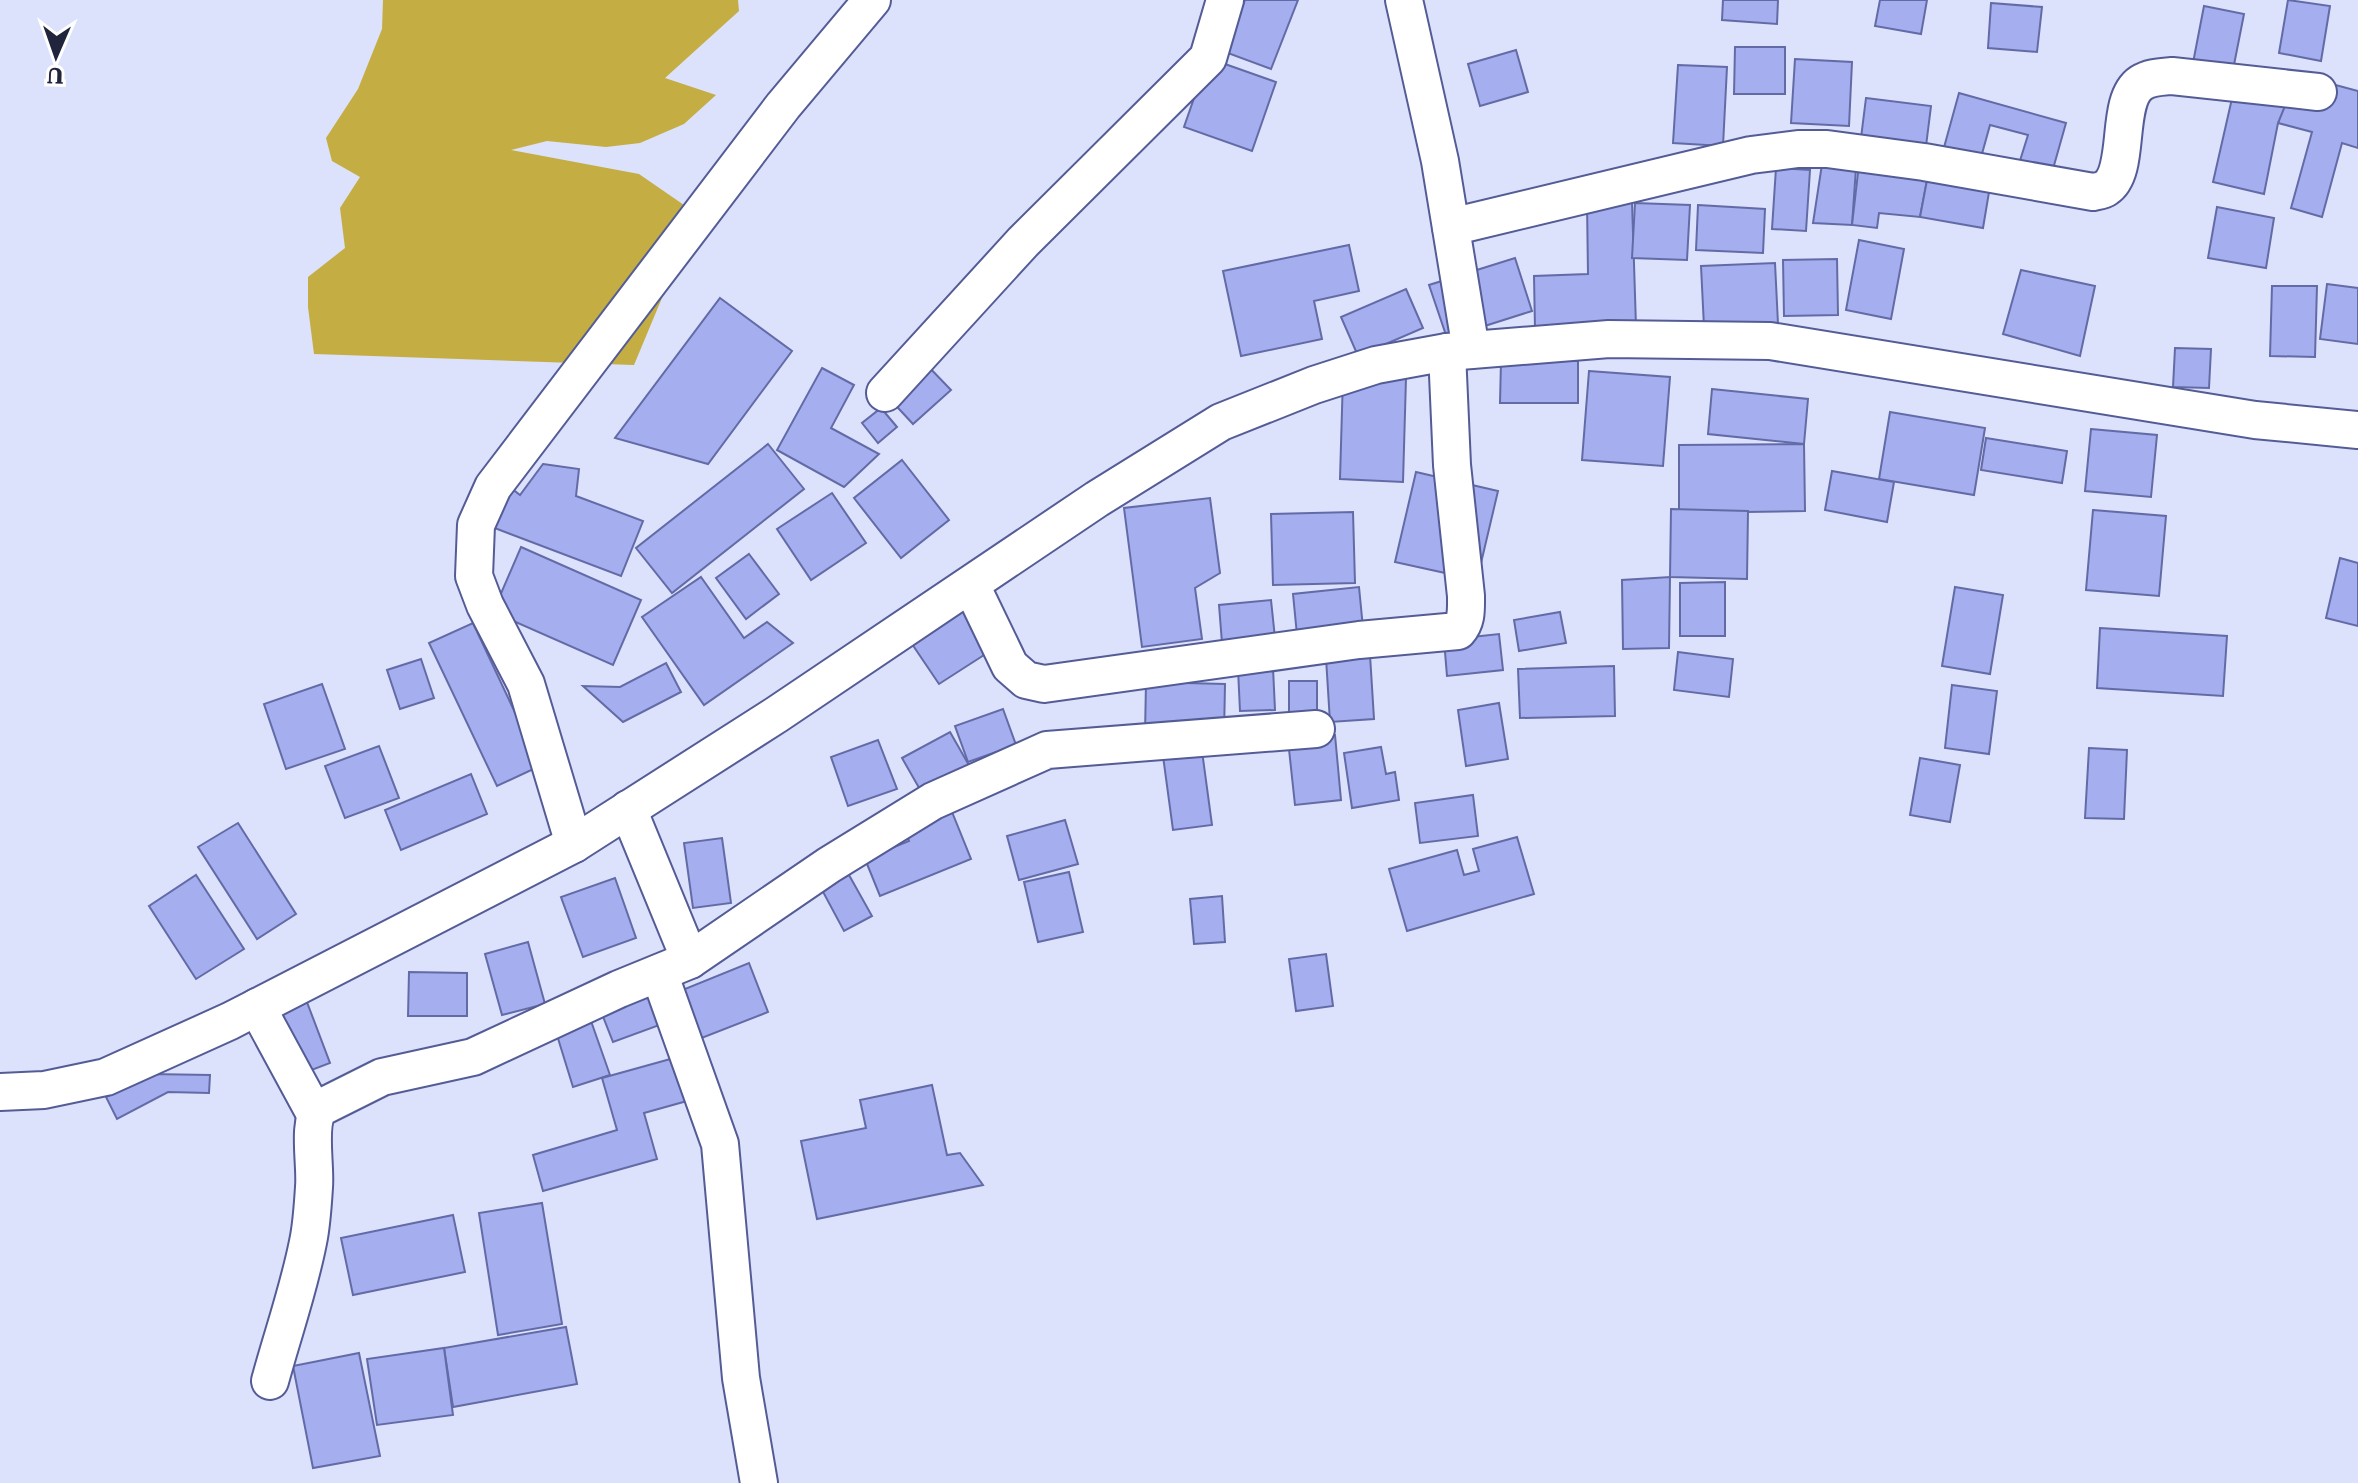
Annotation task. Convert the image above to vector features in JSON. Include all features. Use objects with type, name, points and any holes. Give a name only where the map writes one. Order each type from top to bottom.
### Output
[{"type":"street","points":[[574,844],[526,684],[485,605],[474,576],[476,525],[493,487],[783,106],[872,0]]},
{"type":"street","points":[[885,393],[1023,242],[1208,58],[1225,0]]},
{"type":"street","points":[[971,585],[1010,666],[1026,680],[1044,684],[1359,640],[1458,631],[1464,625],[1466,605],[1452,465],[1459,351],[1451,227],[1440,161],[1404,0]]},
{"type":"street","points":[[1451,227],[1751,155],[1798,149],[1827,149],[1924,162],[2093,192],[2107,188],[2115,176],[2133,91],[2141,83],[2172,76],[2318,92]]},
{"type":"street","points":[[0,1092],[44,1090],[106,1077],[257,1007],[574,844],[971,585],[1097,499],[1221,422],[1314,385],[1376,365],[1459,351],[1609,339],[1770,341],[2255,420],[2358,430]]},
{"type":"street","points":[[315,1114],[320,1108],[382,1077],[473,1057],[674,966],[933,801],[1047,750],[1316,729]]},
{"type":"street","points":[[628,809],[674,966],[720,1144],[741,1378],[759,1483]]},
{"type":"street","points":[[257,1007],[315,1114],[315,1175],[310,1234],[299,1284],[270,1381]]},
{"type":"shaded area","points":[[383,0],[738,0],[739,11],[665,78],[716,95],[684,124],[640,143],[606,147],[547,141],[511,150],[639,174],[697,214],[634,365],[314,354],[308,277],[345,248],[340,208],[360,177],[332,161],[326,138],[358,89],[382,29]]},
{"type":"building","points":[[1245,0],[1298,0],[1271,69],[1225,52]]},
{"type":"building","points":[[1723,0],[1778,0],[1777,24],[1722,20]]},
{"type":"building","points":[[1880,0],[1927,0],[1921,34],[1875,26]]},
{"type":"building","points":[[2288,0],[2330,6],[2321,61],[2279,53]]},
{"type":"building","points":[[1991,3],[2042,7],[2037,52],[1988,48]]},
{"type":"building","points":[[2204,6],[2244,14],[2232,75],[2192,68]]},
{"type":"building","points":[[1735,47],[1785,47],[1785,94],[1734,94]]},
{"type":"building","points":[[1516,50],[1528,92],[1480,106],[1468,64]]},
{"type":"building","points":[[1208,58],[1276,82],[1252,151],[1184,127]]},
{"type":"building","points":[[1795,59],[1852,62],[1849,126],[1791,123]]},
{"type":"building","points":[[1678,65],[1727,67],[1723,146],[1673,143]]},
{"type":"building","points":[[2291,73],[2358,91],[2358,148],[2342,143],[2322,217],[2291,208],[2312,132],[2278,123]]},
{"type":"building","points":[[1959,93],[2066,123],[2051,176],[2018,167],[2028,135],[1990,125],[1980,161],[1943,151]]},
{"type":"building","points":[[2233,94],[2285,106],[2278,123],[2264,194],[2213,182]]},
{"type":"building","points":[[1866,98],[1931,106],[1924,162],[1859,154]]},
{"type":"building","points":[[1822,164],[1856,168],[1852,225],[1813,223]]},
{"type":"building","points":[[1859,164],[1928,175],[1920,217],[1879,213],[1877,228],[1852,225]]},
{"type":"building","points":[[1776,168],[1810,170],[1806,231],[1772,229]]},
{"type":"building","points":[[1928,175],[1990,186],[1983,228],[1920,217]]},
{"type":"building","points":[[1632,202],[1636,326],[1535,329],[1534,276],[1588,274],[1587,203]]},
{"type":"building","points":[[1635,203],[1690,205],[1687,260],[1632,258]]},
{"type":"building","points":[[1698,205],[1765,209],[1763,253],[1696,250]]},
{"type":"building","points":[[2217,207],[2274,218],[2266,268],[2208,258]]},
{"type":"building","points":[[1859,240],[1904,249],[1891,319],[1846,310]]},
{"type":"building","points":[[1349,245],[1359,291],[1314,301],[1322,339],[1241,356],[1223,271]]},
{"type":"building","points":[[1515,258],[1532,311],[1447,338],[1429,285]]},
{"type":"building","points":[[1837,259],[1838,315],[1784,316],[1783,260]]},
{"type":"building","points":[[1775,263],[1778,324],[1704,327],[1701,266]]},
{"type":"building","points":[[2021,270],[2095,286],[2080,356],[2003,334]]},
{"type":"building","points":[[2327,284],[2358,288],[2358,344],[2320,339]]},
{"type":"building","points":[[2272,286],[2317,286],[2315,357],[2270,356]]},
{"type":"building","points":[[1406,289],[1423,328],[1358,356],[1341,317]]},
{"type":"building","points":[[720,298],[792,351],[708,464],[615,438]]},
{"type":"building","points":[[2175,348],[2211,349],[2209,388],[2173,387]]},
{"type":"building","points":[[1501,361],[1578,361],[1578,403],[1500,403]]},
{"type":"building","points":[[924,362],[951,390],[913,424],[887,396]]},
{"type":"building","points":[[822,368],[854,385],[831,428],[879,454],[844,487],[777,450]]},
{"type":"building","points":[[1589,371],[1670,377],[1663,466],[1582,460]]},
{"type":"building","points":[[1343,376],[1406,378],[1403,482],[1340,479]]},
{"type":"building","points":[[1712,389],[1808,399],[1804,444],[1708,434]]},
{"type":"building","points":[[881,408],[897,427],[878,443],[862,423]]},
{"type":"building","points":[[1890,412],[1985,428],[1974,495],[1879,479]]},
{"type":"building","points":[[2091,429],[2157,435],[2151,497],[2085,491]]},
{"type":"building","points":[[1986,438],[2067,451],[2062,483],[1981,470]]},
{"type":"building","points":[[768,444],[804,489],[672,593],[636,548]]},
{"type":"building","points":[[1804,444],[1805,511],[1679,513],[1679,445]]},
{"type":"building","points":[[902,460],[949,520],[901,558],[854,498]]},
{"type":"building","points":[[543,464],[579,469],[576,496],[643,521],[621,576],[484,524],[501,480],[520,495]]},
{"type":"building","points":[[1832,471],[1894,482],[1887,522],[1825,510]]},
{"type":"building","points":[[1416,472],[1498,491],[1477,580],[1395,562]]},
{"type":"building","points":[[832,493],[866,543],[811,580],[777,529]]},
{"type":"building","points":[[1210,498],[1220,573],[1195,588],[1202,639],[1142,647],[1124,508]]},
{"type":"building","points":[[1671,509],[1748,511],[1747,579],[1670,577]]},
{"type":"building","points":[[2093,510],[2166,516],[2159,596],[2086,590]]},
{"type":"building","points":[[1353,512],[1355,583],[1273,585],[1271,514]]},
{"type":"building","points":[[521,547],[641,600],[613,665],[493,612]]},
{"type":"building","points":[[749,554],[779,594],[746,619],[716,578]]},
{"type":"building","points":[[2340,558],[2358,563],[2358,626],[2326,618]]},
{"type":"building","points":[[701,577],[744,638],[767,622],[793,643],[704,705],[642,617]]},
{"type":"building","points":[[1670,577],[1669,648],[1623,649],[1622,580]]},
{"type":"building","points":[[1725,582],[1725,636],[1680,636],[1680,583]]},
{"type":"building","points":[[1359,587],[1363,628],[1297,635],[1293,594]]},
{"type":"building","points":[[1955,587],[2003,595],[1990,674],[1942,666]]},
{"type":"building","points":[[1271,600],[1275,638],[1222,643],[1219,605]]},
{"type":"building","points":[[969,602],[998,646],[939,684],[910,641]]},
{"type":"building","points":[[1560,612],[1566,643],[1519,651],[1514,620]]},
{"type":"building","points":[[473,623],[540,766],[497,786],[429,643]]},
{"type":"building","points":[[2100,628],[2227,636],[2223,696],[2097,688]]},
{"type":"building","points":[[1499,634],[1503,670],[1447,676],[1444,640]]},
{"type":"building","points":[[1678,652],[1733,659],[1729,697],[1674,690]]},
{"type":"building","points":[[1370,655],[1374,719],[1330,722],[1326,658]]},
{"type":"building","points":[[421,659],[434,698],[400,709],[387,670]]},
{"type":"building","points":[[666,663],[681,692],[623,722],[583,686],[620,687]]},
{"type":"building","points":[[1614,666],[1615,716],[1520,718],[1518,669]]},
{"type":"building","points":[[1273,668],[1275,710],[1240,711],[1238,669]]},
{"type":"building","points":[[1289,681],[1317,681],[1317,713],[1289,713]]},
{"type":"building","points":[[1146,682],[1225,684],[1224,736],[1145,734]]},
{"type":"building","points":[[322,684],[345,749],[286,769],[264,704]]},
{"type":"building","points":[[1952,685],[1997,691],[1989,754],[1945,748]]},
{"type":"building","points":[[1499,703],[1508,759],[1466,766],[1458,710]]},
{"type":"building","points":[[1003,709],[1016,745],[968,762],[955,726]]},
{"type":"building","points":[[950,732],[974,774],[926,800],[902,758]]},
{"type":"building","points":[[1335,735],[1341,800],[1295,805],[1288,740]]},
{"type":"building","points":[[878,740],[897,789],[848,806],[831,757]]},
{"type":"building","points":[[379,746],[399,798],[345,818],[325,766]]},
{"type":"building","points":[[1381,747],[1386,774],[1395,772],[1399,800],[1352,808],[1344,753]]},
{"type":"building","points":[[2089,748],[2127,750],[2124,819],[2085,818]]},
{"type":"building","points":[[1202,751],[1212,825],[1173,830],[1163,756]]},
{"type":"building","points":[[1920,758],[1960,765],[1950,822],[1910,815]]},
{"type":"building","points":[[471,774],[487,814],[401,850],[385,810]]},
{"type":"building","points":[[1473,795],[1478,836],[1420,843],[1415,803]]},
{"type":"building","points":[[950,807],[971,859],[880,896],[865,859],[909,841],[903,827]]},
{"type":"building","points":[[1065,820],[1078,864],[1019,880],[1007,836]]},
{"type":"building","points":[[238,823],[296,914],[257,939],[198,847]]},
{"type":"building","points":[[1517,837],[1534,894],[1407,931],[1389,869],[1457,850],[1464,875],[1479,871],[1473,849]]},
{"type":"building","points":[[722,838],[731,903],[693,908],[684,843]]},
{"type":"building","points":[[1069,872],[1083,932],[1038,942],[1024,882]]},
{"type":"building","points":[[196,875],[244,949],[196,979],[149,906]]},
{"type":"building","points":[[849,875],[872,916],[844,931],[822,890]]},
{"type":"building","points":[[615,878],[636,938],[583,957],[561,897]]},
{"type":"building","points":[[1222,896],[1225,942],[1194,944],[1190,899]]},
{"type":"building","points":[[528,942],[545,1004],[502,1015],[485,954]]},
{"type":"building","points":[[1326,954],[1333,1006],[1296,1011],[1289,959]]},
{"type":"building","points":[[749,963],[768,1012],[694,1041],[675,993]]},
{"type":"building","points":[[409,972],[467,973],[467,1016],[408,1016]]},
{"type":"building","points":[[302,989],[330,1063],[288,1079],[260,1004]]},
{"type":"building","points":[[655,995],[665,1023],[613,1042],[602,1014]]},
{"type":"building","points":[[591,1021],[610,1075],[573,1087],[556,1032]]},
{"type":"building","points":[[674,1058],[687,1101],[644,1113],[657,1159],[543,1191],[533,1155],[617,1130],[602,1078]]},
{"type":"building","points":[[150,1074],[210,1075],[209,1093],[168,1092],[117,1119],[106,1097]]},
{"type":"building","points":[[932,1085],[947,1155],[960,1153],[983,1185],[817,1219],[801,1141],[866,1128],[860,1100]]},
{"type":"building","points":[[542,1203],[562,1324],[498,1335],[479,1213]]},
{"type":"building","points":[[453,1215],[465,1272],[353,1295],[341,1238]]},
{"type":"building","points":[[566,1327],[577,1384],[453,1407],[444,1348]]},
{"type":"building","points":[[444,1348],[453,1415],[377,1425],[367,1359]]},
{"type":"building","points":[[359,1353],[380,1456],[313,1468],[293,1366]]}]
